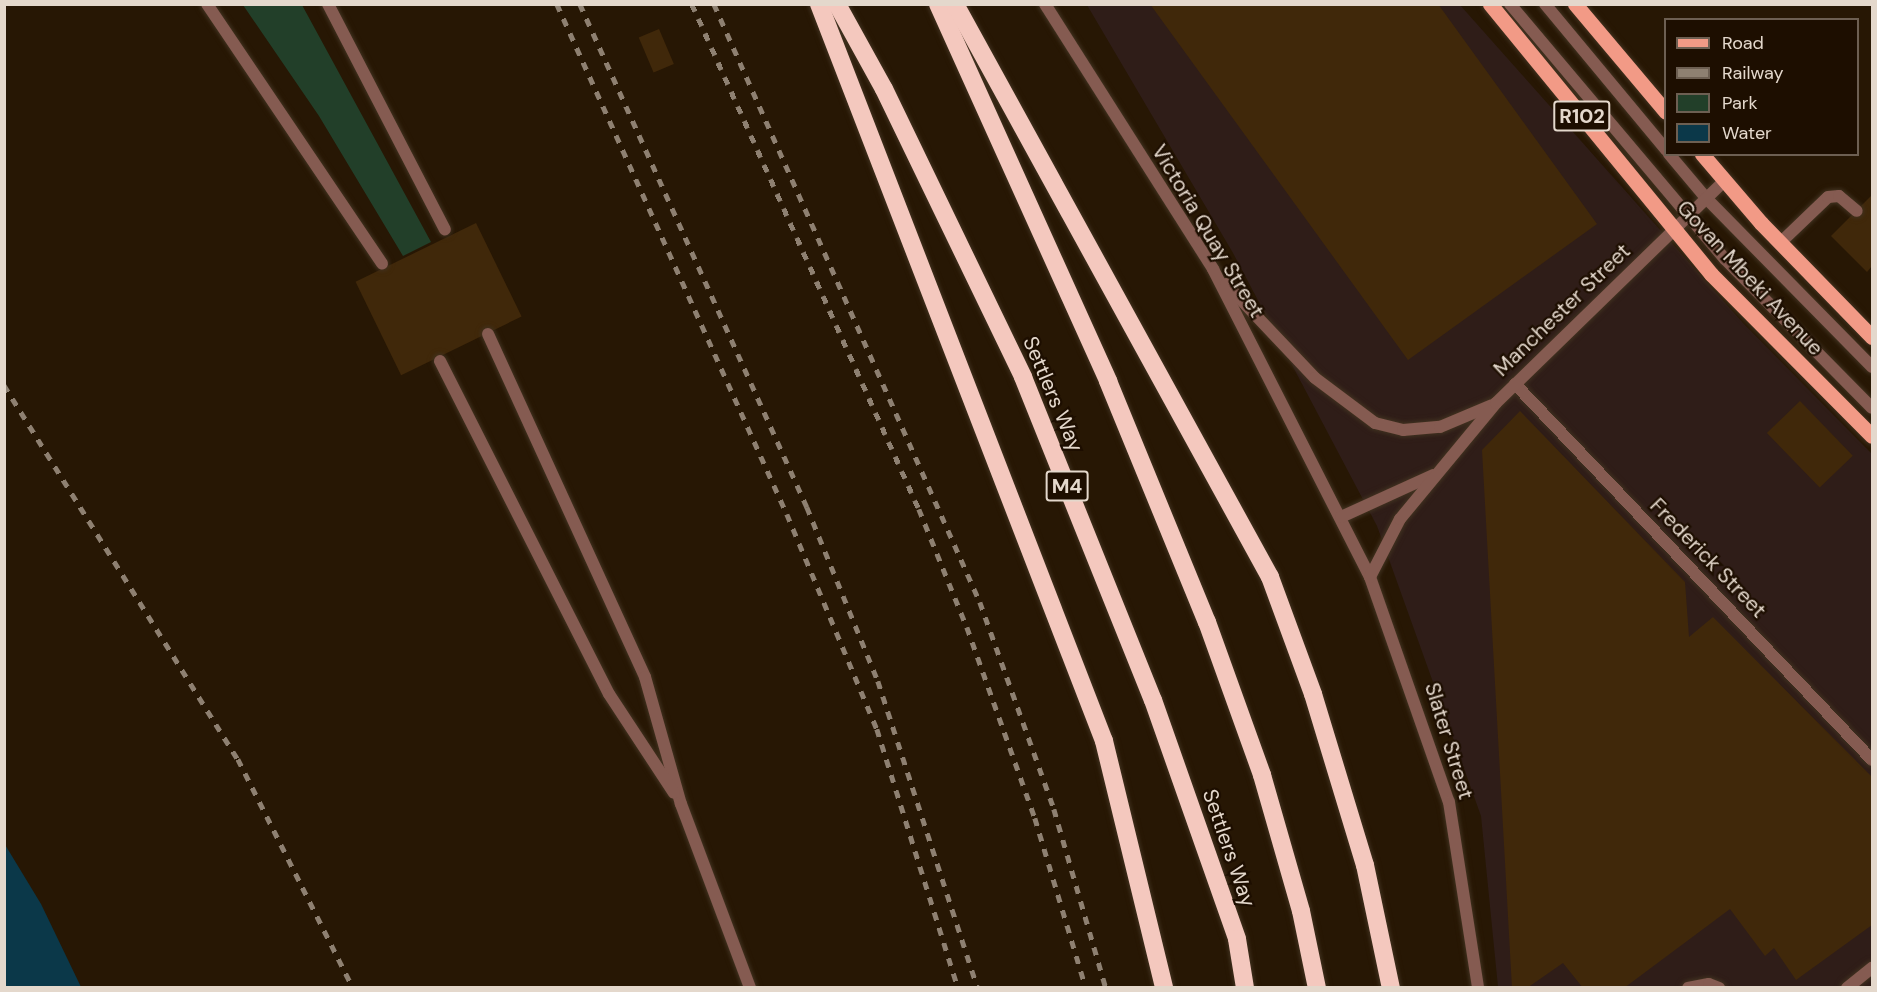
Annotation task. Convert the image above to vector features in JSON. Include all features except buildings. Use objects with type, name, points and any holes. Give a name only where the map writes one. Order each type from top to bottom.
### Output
[{"type":"highway","points":[[819,4],[1104,741],[1164,987]]},
{"type":"highway","name":"Settlers Way","points":[[837,4],[884,89],[1023,377],[1153,700],[1237,939],[1245,987]]},
{"type":"highway","points":[[938,4],[1108,381],[1207,622],[1262,775],[1301,911],[1317,987]]},
{"type":"highway","points":[[955,4],[1270,577],[1313,694],[1365,865],[1390,985]]},
{"type":"main road","name":"Govan Mbeki Avenue","points":[[1490,4],[1673,230],[1872,436]]},
{"type":"main road","points":[[1575,4],[1664,111]]},
{"type":"main road","points":[[1704,156],[1780,243],[1872,337]]},
{"type":"street","points":[[207,4],[382,263]]},
{"type":"street","points":[[328,4],[445,230]]},
{"type":"street","name":"Victoria Quay Street","points":[[1045,4],[1213,269],[1341,517]]},
{"type":"street","points":[[1510,4],[1690,214],[1725,259],[1872,408]]},
{"type":"street","points":[[1545,4],[1664,149]]},
{"type":"street","points":[[1671,156],[1706,198],[1872,366]]},
{"type":"street","name":"Manchester Street","points":[[1370,577],[1400,519],[1496,403],[1724,181]]},
{"type":"street","points":[[1780,243],[1828,197],[1839,196],[1857,211]]},
{"type":"street","points":[[1213,269],[1315,378],[1375,423],[1403,430],[1440,427],[1496,403]]},
{"type":"street","points":[[488,334],[645,677],[681,804],[750,987]]},
{"type":"street","points":[[440,361],[609,694],[681,804]]},
{"type":"street","name":"Frederick Street","points":[[1515,384],[1872,760]]},
{"type":"street","name":"Manchester Street","points":[[1341,517],[1435,474]]},
{"type":"street","name":"Slater Street","points":[[1341,517],[1370,577],[1449,802],[1478,987]]},
{"type":"street","points":[[1847,987],[1872,968]]},
{"type":"street","points":[[1688,987],[1709,984],[1719,987]]},
{"type":"shaded area","points":[[1087,5],[1460,5],[1743,323],[1872,454],[1872,987],[1498,987],[1481,816],[1377,526],[1233,253]]},
{"type":"green space","points":[[243,5],[302,5],[431,242],[403,256],[319,116]]},
{"type":"water","points":[[4,843],[41,904],[81,987],[5,987]]},
{"type":"railway","points":[[557,4],[787,514],[877,729],[958,988]]},
{"type":"railway","points":[[580,4],[807,507],[878,681],[978,988]]},
{"type":"railway","points":[[692,4],[919,509],[967,627],[1035,818],[1086,988]]},
{"type":"railway","points":[[714,4],[980,602],[1054,809],[1106,988]]},
{"type":"railway","points":[[4,385],[238,759],[353,988]]}]
